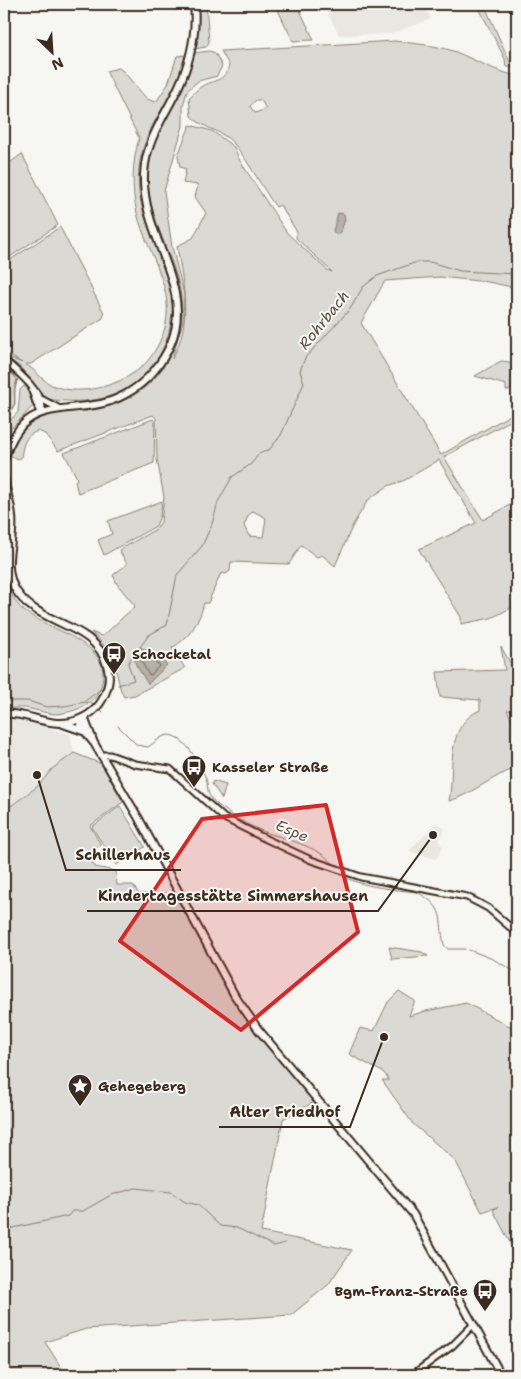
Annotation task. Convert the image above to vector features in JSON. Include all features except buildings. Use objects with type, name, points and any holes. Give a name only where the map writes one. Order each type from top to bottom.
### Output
[{"type":"main road","points":[[4,460],[16,431],[41,413],[58,408],[94,405],[128,393],[154,371],[171,339],[176,319],[176,292],[167,260],[148,213],[144,174],[153,134],[177,90],[190,57],[194,32],[194,4]]},
{"type":"main road","points":[[4,479],[12,516],[8,554],[10,576],[20,596],[35,610],[90,638],[101,648],[108,668],[107,689],[98,706],[84,717],[62,723]]},
{"type":"main road","points":[[4,714],[21,714],[48,722],[62,723],[83,731]]},
{"type":"main road","points":[[84,717],[80,722],[83,731],[94,743]]},
{"type":"main road","points":[[84,717],[94,743],[246,1013],[413,1214],[501,1375]]},
{"type":"street","points":[[4,360],[25,379],[32,390],[41,413]]},
{"type":"street","points":[[32,390],[40,398],[58,408]]},
{"type":"street","points":[[40,398],[41,413]]},
{"type":"street","points":[[101,755],[110,755],[135,764],[170,769],[224,818],[311,860],[365,878],[468,897],[488,908],[517,934]]},
{"type":"street","points":[[412,1375],[452,1346],[473,1325]]},
{"type":"highlighted area","points":[[326,805],[358,932],[241,1030],[120,941],[202,819]]},
{"type":"shaded area","points":[[197,4],[206,4],[209,42],[206,47],[194,49],[198,32]]},
{"type":"shaded area","points":[[275,4],[297,4],[314,40],[293,41]]},
{"type":"shaded area","points":[[323,4],[423,4],[431,19],[391,34],[339,35]]},
{"type":"shaded area","points":[[477,4],[484,4],[512,67],[506,67],[505,59]]},
{"type":"shaded area","points":[[395,41],[426,45],[456,52],[494,69],[517,76],[517,288],[488,282],[440,277],[385,281],[361,323],[441,455],[517,411],[517,417],[444,457],[483,520],[517,501],[517,605],[491,618],[461,624],[461,617],[421,553],[419,549],[476,523],[439,460],[405,480],[388,486],[368,500],[353,525],[335,566],[322,555],[317,557],[301,545],[289,564],[231,562],[230,571],[226,574],[221,573],[208,603],[204,603],[193,629],[172,648],[185,668],[135,695],[124,697],[110,654],[91,632],[101,636],[104,635],[135,606],[117,584],[113,575],[127,564],[119,550],[156,529],[161,522],[164,497],[157,459],[156,418],[153,415],[58,451],[45,434],[38,431],[27,438],[21,458],[18,459],[9,455],[18,438],[30,424],[56,413],[102,408],[122,401],[148,385],[162,369],[176,340],[182,314],[180,290],[156,220],[150,196],[149,159],[163,122],[181,91],[194,53],[209,51],[215,53],[222,66],[217,76],[198,81],[187,91],[183,106],[183,126],[164,191],[172,247],[184,294],[177,246],[193,238],[206,213],[195,197],[198,185],[183,183],[186,169],[180,167],[178,155],[190,125],[212,131],[234,147],[240,161],[287,233],[327,270],[332,272],[296,238],[297,232],[280,205],[276,207],[235,145],[225,136],[201,124],[191,116],[189,98],[202,86],[222,77],[227,70],[229,65],[221,51]],"holes":[[[256,100],[261,100],[266,109],[255,113],[250,106]],[[184,294],[185,303],[182,331],[172,359],[183,321]],[[253,511],[266,518],[263,537],[249,536],[244,526],[248,516]]]},
{"type":"shaded area","points":[[184,55],[182,72],[147,137],[139,169],[138,186],[145,218],[164,265],[172,297],[172,315],[166,342],[160,355],[146,374],[119,393],[84,401],[47,399],[20,367],[5,356],[22,363],[4,352],[4,264],[60,227],[104,313],[103,318],[31,364],[25,364],[48,383],[71,390],[104,387],[132,374],[148,361],[159,343],[165,326],[167,309],[165,293],[135,204],[133,176],[139,138],[106,71],[119,68],[147,99],[156,102],[168,84],[177,56]]},
{"type":"shaded area","points":[[22,154],[58,225],[4,261],[4,167]]},
{"type":"shaded area","points":[[501,361],[517,363],[517,388],[506,391],[506,385],[475,376]]},
{"type":"shaded area","points":[[4,366],[17,379],[14,390],[15,404],[4,419]]},
{"type":"shaded area","points":[[24,386],[27,388],[33,406],[9,431],[4,442],[4,427],[18,412],[20,390]]},
{"type":"shaded area","points":[[153,419],[155,421],[154,463],[78,493],[75,482],[77,478],[64,453]]},
{"type":"shaded area","points":[[162,501],[160,516],[156,526],[104,555],[98,540],[112,534],[108,521]]},
{"type":"shaded area","points":[[4,571],[9,589],[19,606],[30,615],[88,647],[98,658],[103,670],[101,686],[95,697],[87,705],[60,714],[24,708],[4,709]]},
{"type":"shaded area","points":[[501,647],[517,674],[517,711],[507,710],[517,731],[517,768],[499,775],[466,794],[449,801],[453,750],[456,738],[461,727],[469,717],[480,710],[480,700],[440,697],[437,672],[505,670]]},
{"type":"shaded area","points":[[12,718],[70,734],[74,753],[52,769],[38,786],[4,811],[4,720]]},
{"type":"shaded area","points":[[74,753],[102,764],[123,802],[90,826],[101,845],[87,854],[95,867],[116,871],[117,885],[133,885],[139,894],[174,893],[242,1006],[316,1101],[283,1119],[261,1232],[352,1250],[328,1285],[291,1315],[86,1329],[45,1342],[66,1375],[4,1375],[4,811],[38,786],[52,769]]},
{"type":"shaded area","points":[[213,781],[226,785],[222,799],[212,784]]},
{"type":"shaded area","points":[[120,806],[145,847],[116,865],[92,827]]},
{"type":"shaded area","points":[[436,823],[445,829],[438,841],[443,847],[436,859],[409,851]]},
{"type":"shaded area","points":[[389,947],[422,952],[428,956],[392,959]]},
{"type":"shaded area","points":[[399,991],[415,1001],[409,1016],[466,1003],[517,1030],[517,1256],[493,1210],[498,1207],[482,1212],[455,1160],[413,1124],[382,1080],[389,1080],[384,1073],[349,1054],[360,1028],[374,1031],[388,1002]]},
{"type":"water","points":[[338,213],[344,214],[345,220],[340,233],[335,234],[333,231]]},
{"type":"water","points":[[140,647],[158,656],[167,665],[148,684],[136,665],[133,654]]},
{"type":"waterway","name":"Rohrbach","points":[[140,647],[149,635],[167,625],[177,575],[202,546],[212,524],[218,502],[232,477],[251,464],[259,454],[270,449],[281,435],[304,383],[300,371],[305,358],[350,309],[363,287],[377,276],[417,262],[430,262],[460,271],[517,274]]},
{"type":"waterway","points":[[4,366],[18,378]]},
{"type":"waterway","points":[[5,419],[13,407],[18,379]]},
{"type":"waterway","points":[[118,685],[134,680],[128,664],[133,654]]},
{"type":"waterway","points":[[85,701],[104,687]]},
{"type":"waterway","name":"Espe","points":[[4,701],[28,701],[46,707],[85,702],[96,705]]},
{"type":"waterway","name":"Espe","points":[[99,708],[103,712]]},
{"type":"waterway","name":"Espe","points":[[118,726],[137,745],[148,747],[164,736],[171,735],[178,738],[196,758],[206,779],[210,796],[218,805],[251,826],[315,850],[335,867]]},
{"type":"waterway","name":"Espe","points":[[338,872],[344,877],[363,884],[417,892],[427,898],[439,914],[444,945],[448,949],[465,949]]},
{"type":"waterway","name":"Espe","points":[[469,950],[493,959],[517,973]]},
{"type":"waterway","points":[[4,1230],[68,1216],[72,1211],[83,1211],[111,1195],[136,1188],[171,1192],[185,1202],[198,1205],[220,1226],[237,1228],[274,1246],[285,1243]]},
{"type":"place","name":"Schocketal","points":[[114,675]]},
{"type":"place","name":"Schillerhaus","points":[[37,775]]},
{"type":"place","name":"Kasseler Straße","points":[[194,788]]},
{"type":"place","name":"Kindertagesstätte Simmershausen","points":[[433,835]]},
{"type":"place","name":"Alter Friedhof","points":[[384,1037]]},
{"type":"place","name":"Gehegeberg","points":[[80,1107]]},
{"type":"place","name":"Bgm-Franz-Straße","points":[[485,1312]]}]
